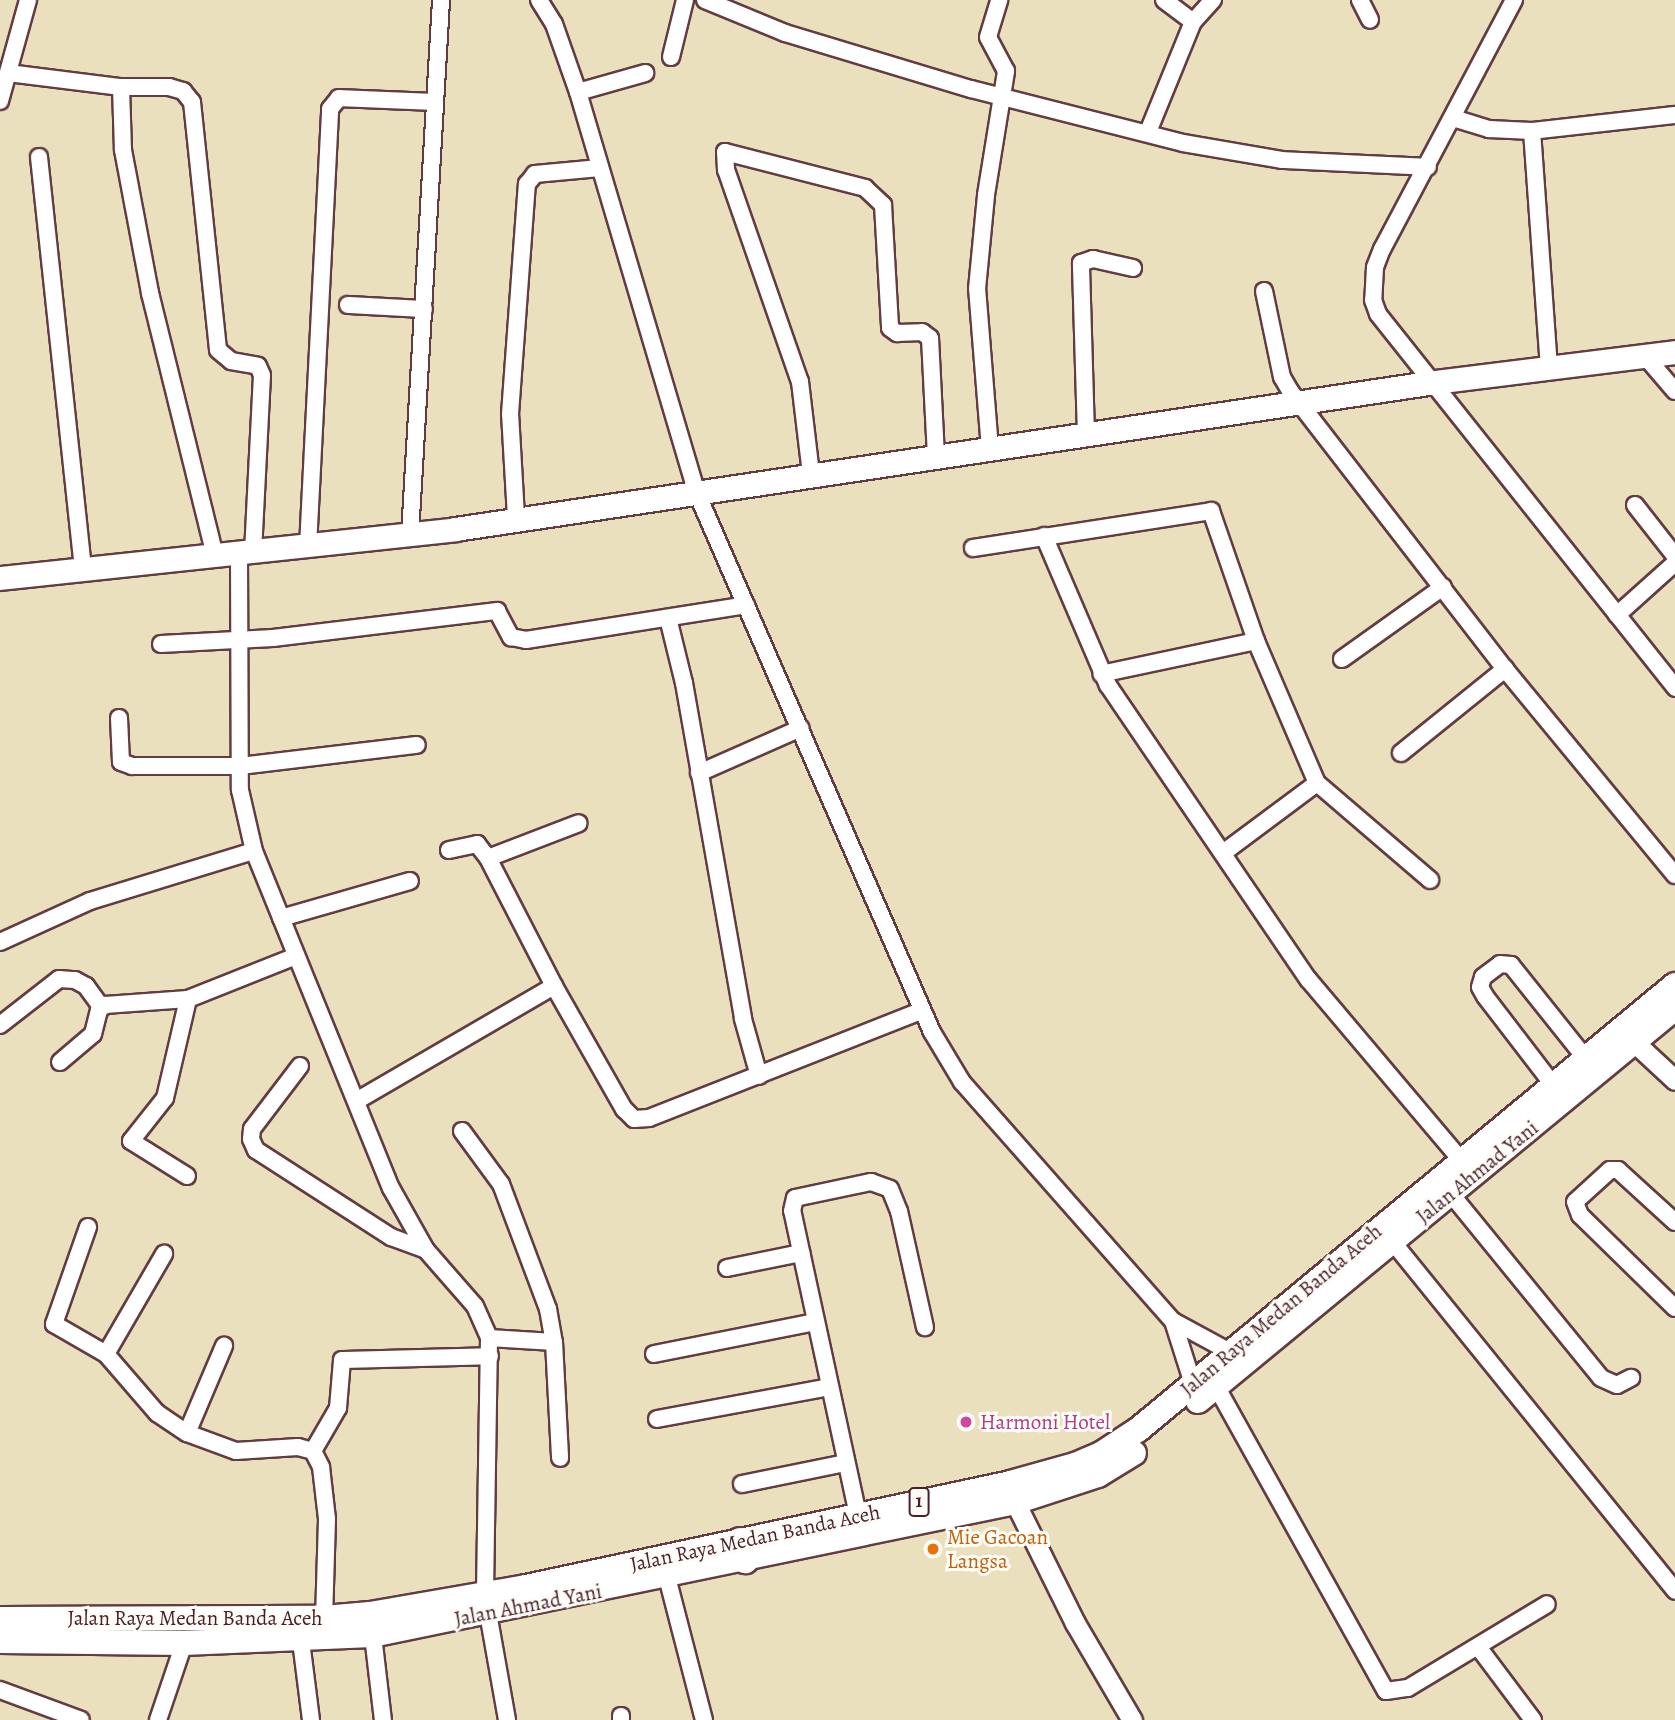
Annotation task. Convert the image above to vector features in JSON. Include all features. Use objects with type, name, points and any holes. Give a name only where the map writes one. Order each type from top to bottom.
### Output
[{"type":"main road","points":[[0,578],[83,566],[215,556],[410,535],[516,517],[1435,383],[1675,352]]},
{"type":"main road","name":"Jalan Raya Medan Banda Aceh","points":[[487,1604],[742,1551],[858,1515],[1010,1483],[1075,1465],[1121,1443],[1205,1385],[1230,1352],[1469,1168],[1554,1086],[1675,985]]},
{"type":"main road","name":"Jalan Ahmad Yani","points":[[0,1641],[301,1641],[371,1624],[667,1577],[742,1551],[1016,1502],[1116,1466],[1205,1385],[1451,1194],[1469,1168],[1675,1008]]},
{"type":"main road","name":"Jalan Raya Medan Banda Aceh","points":[[0,1619],[324,1618],[371,1624]]},
{"type":"street","points":[[0,101],[28,0]]},
{"type":"street","points":[[410,535],[441,0]]},
{"type":"street","points":[[540,0],[554,24],[578,92],[696,491],[922,1011],[962,1082],[1173,1321],[1205,1385],[1386,1691],[1408,1688],[1479,1648],[1547,1604]]},
{"type":"street","points":[[671,57],[685,0]]},
{"type":"street","points":[[705,0],[785,33],[1003,98],[1248,156],[1428,167]]},
{"type":"street","points":[[990,449],[977,289],[986,195],[1006,65],[989,43],[988,33],[999,0]]},
{"type":"street","points":[[1164,0],[1193,22]]},
{"type":"street","points":[[1148,132],[1193,22],[1213,0]]},
{"type":"street","points":[[1360,0],[1370,20]]},
{"type":"street","points":[[1514,0],[1428,167],[1382,249],[1373,284],[1378,314],[1675,688]]},
{"type":"street","points":[[8,73],[121,87],[178,88],[192,102],[218,350],[231,361],[258,366],[262,375],[240,641],[240,766],[243,815],[254,851],[358,1100],[391,1188],[426,1250],[475,1306],[489,1338],[487,1604],[507,1720]]},
{"type":"street","points":[[578,92],[645,74]]},
{"type":"street","points":[[121,87],[123,150],[148,280],[215,556]]},
{"type":"street","points":[[308,547],[330,110],[339,98],[433,102]]},
{"type":"street","points":[[1453,117],[1489,129],[1532,131],[1675,114]]},
{"type":"street","points":[[1532,131],[1549,369]]},
{"type":"street","points":[[811,474],[800,382],[726,170],[725,152],[865,188],[883,205],[890,328],[897,333],[922,332],[930,338],[936,457]]},
{"type":"street","points":[[38,157],[83,566]]},
{"type":"street","points":[[516,517],[510,414],[527,184],[535,174],[600,168]]},
{"type":"street","points":[[1086,435],[1082,263],[1093,259],[1133,268]]},
{"type":"street","points":[[1264,291],[1282,377],[1298,403],[1505,669],[1675,875]]},
{"type":"street","points":[[348,305],[424,309]]},
{"type":"street","points":[[1645,356],[1675,391]]},
{"type":"street","points":[[1634,505],[1675,556]]},
{"type":"street","points":[[973,548],[1211,512],[1256,641],[1317,783],[1430,880]]},
{"type":"street","points":[[1044,536],[1101,674],[1308,979],[1469,1168]]},
{"type":"street","points":[[1616,615],[1675,563]]},
{"type":"street","points":[[1342,659],[1443,587]]},
{"type":"street","points":[[162,643],[240,641],[494,611],[501,613],[515,640],[746,605]]},
{"type":"street","points":[[668,618],[743,1018],[759,1076]]},
{"type":"street","points":[[1101,674],[1256,641]]},
{"type":"street","points":[[1401,752],[1505,669]]},
{"type":"street","points":[[119,718],[120,754],[128,766],[240,766],[417,746]]},
{"type":"street","points":[[699,773],[801,728]]},
{"type":"street","points":[[1223,853],[1317,783]]},
{"type":"street","points":[[488,858],[579,823]]},
{"type":"street","points":[[449,850],[477,844],[488,858],[554,986],[624,1109],[635,1119],[649,1118],[922,1011]]},
{"type":"street","points":[[0,942],[90,901],[254,851]]},
{"type":"street","points":[[281,918],[410,881]]},
{"type":"street","points":[[101,1007],[188,999],[296,956]]},
{"type":"street","points":[[1554,1086],[1485,996],[1480,987],[1483,977],[1500,964],[1511,965],[1586,1059]]},
{"type":"street","points":[[0,1026],[59,979],[75,980],[86,986],[101,1007]]},
{"type":"street","points":[[358,1100],[554,986]]},
{"type":"street","points":[[187,1176],[131,1141],[165,1098],[188,999]]},
{"type":"street","points":[[60,1062],[93,1034],[101,1007]]},
{"type":"street","points":[[1633,1041],[1675,1080]]},
{"type":"street","points":[[300,1066],[252,1129],[256,1150],[391,1237],[426,1250]]},
{"type":"street","points":[[462,1131],[500,1184],[530,1258],[554,1342],[561,1458]]},
{"type":"street","points":[[1675,1222],[1618,1170],[1610,1170],[1574,1202],[1580,1215],[1675,1308]]},
{"type":"street","points":[[858,1515],[792,1211],[795,1198],[808,1192],[883,1183],[895,1196],[900,1211],[925,1327]]},
{"type":"street","points":[[1451,1194],[1601,1378],[1617,1385],[1631,1378]]},
{"type":"street","points":[[88,1227],[54,1324],[106,1354],[157,1413],[187,1433],[236,1451],[298,1447],[313,1451],[321,1467],[327,1519],[324,1618]]},
{"type":"street","points":[[1392,1241],[1675,1591]]},
{"type":"street","points":[[727,1268],[801,1253]]},
{"type":"street","points":[[106,1354],[163,1254]]},
{"type":"street","points":[[1173,1321],[1230,1352]]},
{"type":"street","points":[[654,1354],[817,1322]]},
{"type":"street","points":[[489,1338],[554,1342]]},
{"type":"street","points":[[187,1433],[224,1346]]},
{"type":"street","points":[[313,1451],[338,1408],[341,1360],[490,1356]]},
{"type":"street","points":[[657,1419],[829,1387]]},
{"type":"street","points":[[742,1484],[845,1463]]},
{"type":"street","points":[[1016,1502],[1063,1601],[1126,1718]]},
{"type":"street","points":[[667,1577],[704,1720]]},
{"type":"street","points":[[371,1624],[383,1720]]},
{"type":"street","points":[[301,1641],[311,1720]]},
{"type":"street","points":[[158,1720],[184,1643]]},
{"type":"street","points":[[1479,1648],[1533,1720]]},
{"type":"street","points":[[0,1690],[81,1720]]},
{"type":"place","name":"Harmoni Hotel","points":[[966,1422]]},
{"type":"place","name":"Mie Gacoan Langsa","points":[[933,1549]]}]
